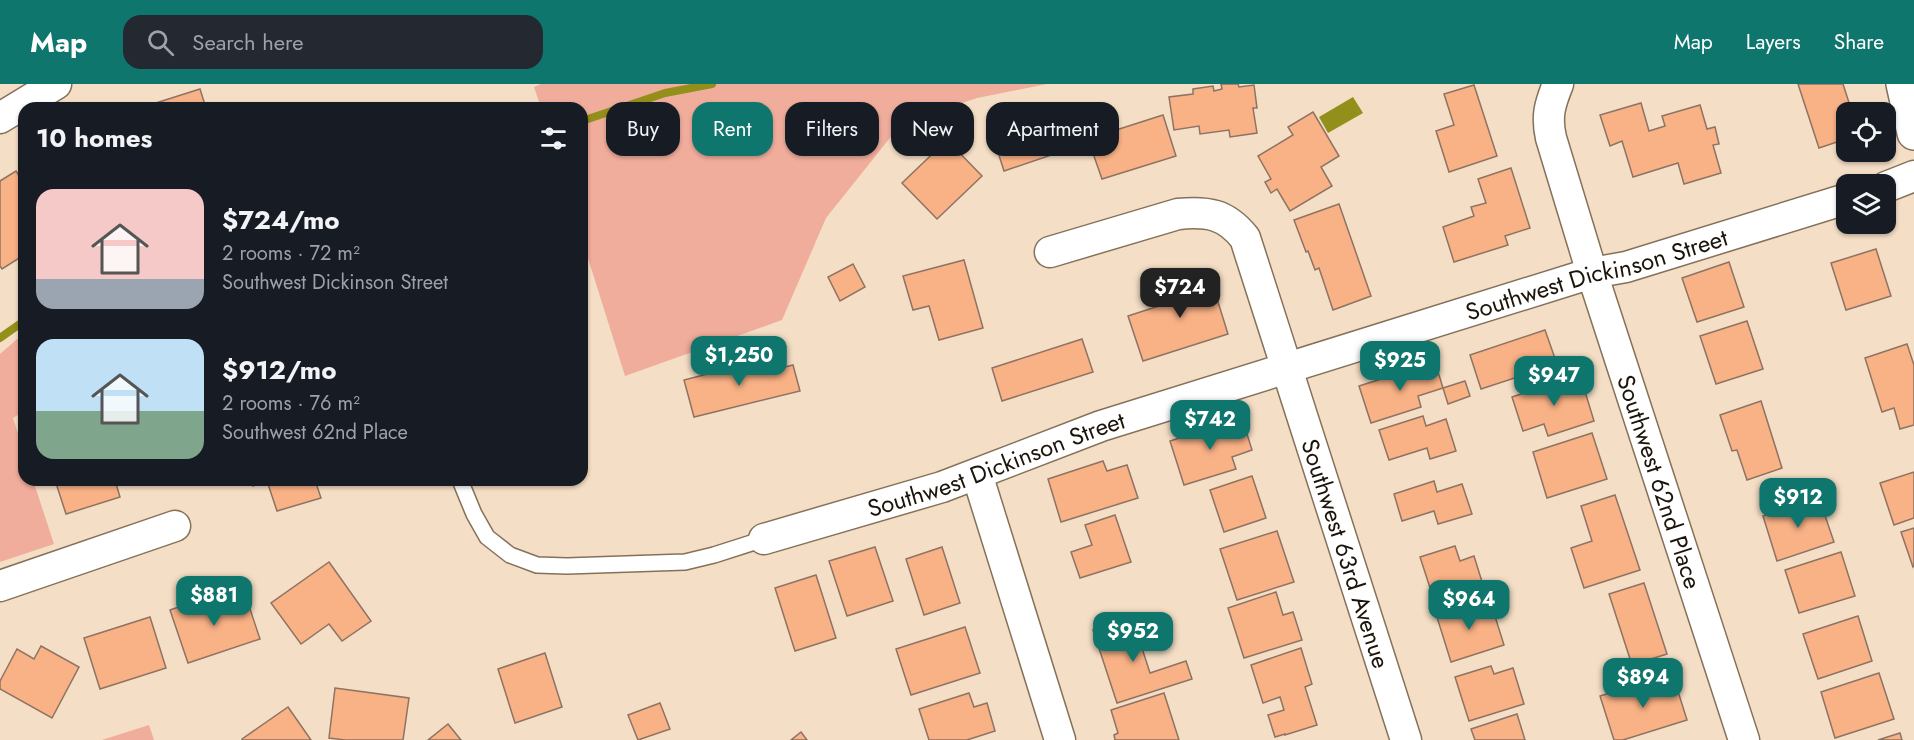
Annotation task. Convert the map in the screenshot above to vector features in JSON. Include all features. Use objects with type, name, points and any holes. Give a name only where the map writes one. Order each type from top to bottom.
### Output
[{"type":"street","points":[[26,102],[56,84]]},
{"type":"street","name":"Southwest 62nd Place","points":[[1557,84],[1547,121],[1551,138],[1592,273],[1744,740]]},
{"type":"street","points":[[1903,84],[1914,133]]},
{"type":"street","points":[[0,118],[18,107]]},
{"type":"street","points":[[1896,183],[1914,176]]},
{"type":"street","name":"Southwest Dickinson Street","points":[[764,539],[942,487],[1101,426],[1592,273],[1626,267],[1836,202]]},
{"type":"street","name":"Southwest 63rd Avenue","points":[[1050,252],[1178,214],[1198,212],[1220,216],[1235,225],[1245,238],[1406,740]]},
{"type":"street","points":[[978,474],[1060,740]]},
{"type":"street","points":[[0,586],[175,526]]},
{"type":"lane","points":[[462,486],[487,537],[510,555],[537,565],[685,562],[764,539]]},
{"type":"shaded area","points":[[541,84],[1047,84],[965,102],[891,102],[891,137],[879,152],[879,102],[785,102],[785,156],[875,156],[826,218],[782,320],[625,376],[588,258],[588,102],[539,102],[534,87]]},
{"type":"shaded area","points":[[1353,97],[1363,113],[1328,133],[1319,117]]},
{"type":"shaded area","points":[[18,338],[18,415],[13,418],[18,433],[18,486],[35,486],[54,544],[0,562],[0,354]]},
{"type":"shaded area","points":[[149,725],[154,740],[102,740]]},
{"type":"building","points":[[1221,84],[1238,84],[1239,87],[1254,85],[1257,108],[1253,108],[1257,133],[1230,137],[1229,130],[1200,134],[1199,126],[1174,130],[1169,97],[1193,94],[1193,89],[1213,86],[1214,91],[1222,89]]},
{"type":"building","points":[[1798,84],[1843,84],[1849,102],[1836,102],[1836,142],[1819,148]]},
{"type":"building","points":[[1474,85],[1497,156],[1449,172],[1436,131],[1454,125],[1444,94]]},
{"type":"building","points":[[200,89],[204,102],[159,102]]},
{"type":"building","points":[[1641,103],[1649,131],[1665,126],[1662,116],[1700,105],[1707,129],[1715,127],[1719,144],[1713,145],[1721,173],[1684,184],[1678,163],[1633,177],[1622,141],[1610,146],[1600,115]]},
{"type":"building","points":[[1313,112],[1339,156],[1321,167],[1332,186],[1290,211],[1277,189],[1271,193],[1265,182],[1271,179],[1258,156],[1293,135],[1288,127]]},
{"type":"building","points":[[1163,115],[1176,156],[1102,179],[1094,156],[1119,156],[1119,129]]},
{"type":"building","points":[[930,156],[963,156],[982,176],[937,219],[902,183]]},
{"type":"building","points":[[999,156],[1048,156],[1004,171]]},
{"type":"building","points":[[1511,168],[1530,228],[1505,236],[1508,245],[1454,262],[1443,227],[1474,216],[1471,207],[1486,203],[1478,179]]},
{"type":"building","points":[[16,171],[18,174],[18,259],[2,269],[0,266],[0,181]]},
{"type":"building","points":[[1339,204],[1371,296],[1333,310],[1319,268],[1315,270],[1294,220]]},
{"type":"building","points":[[1876,249],[1891,296],[1846,310],[1831,263]]},
{"type":"building","points":[[964,260],[983,328],[939,340],[929,306],[913,310],[903,276]]},
{"type":"building","points":[[1729,262],[1744,307],[1697,322],[1682,278]]},
{"type":"building","points":[[853,264],[865,287],[840,301],[828,277]]},
{"type":"building","points":[[1208,270],[1228,334],[1143,361],[1128,316],[1174,301],[1168,283]]},
{"type":"building","points":[[1747,321],[1763,369],[1716,384],[1700,336]]},
{"type":"building","points":[[1545,330],[1557,364],[1481,389],[1470,355]]},
{"type":"building","points":[[1082,339],[1093,372],[1002,401],[992,368]]},
{"type":"building","points":[[1907,344],[1914,365],[1914,425],[1900,429],[1894,408],[1882,412],[1865,358]]},
{"type":"building","points":[[762,360],[765,372],[793,365],[800,391],[694,417],[684,380]]},
{"type":"building","points":[[1435,362],[1443,388],[1418,396],[1421,407],[1371,423],[1359,386]]},
{"type":"building","points":[[1573,377],[1577,387],[1583,385],[1594,421],[1548,436],[1544,424],[1523,431],[1512,397]]},
{"type":"building","points":[[1465,381],[1470,396],[1448,404],[1443,388]]},
{"type":"building","points":[[1761,401],[1782,468],[1747,480],[1737,450],[1732,451],[1720,415]]},
{"type":"building","points":[[1423,416],[1426,426],[1446,419],[1456,451],[1430,459],[1427,448],[1389,460],[1379,430]]},
{"type":"building","points":[[1242,418],[1252,450],[1232,457],[1236,469],[1184,485],[1170,441]]},
{"type":"building","points":[[1592,433],[1607,479],[1547,498],[1533,452]]},
{"type":"building","points":[[1103,461],[1107,471],[1127,465],[1138,498],[1061,522],[1048,479]]},
{"type":"building","points":[[1914,472],[1914,518],[1894,525],[1880,483]]},
{"type":"building","points":[[1252,476],[1266,518],[1224,532],[1210,490]]},
{"type":"building","points":[[1434,481],[1437,492],[1462,484],[1472,514],[1438,524],[1434,511],[1402,521],[1394,494]]},
{"type":"building","points":[[57,486],[117,486],[120,497],[66,514]]},
{"type":"building","points":[[269,486],[317,486],[321,498],[277,511]]},
{"type":"building","points":[[1615,495],[1640,570],[1584,588],[1571,548],[1592,541],[1581,506]]},
{"type":"building","points":[[1819,498],[1834,542],[1777,561],[1763,516]]},
{"type":"building","points":[[1115,515],[1131,562],[1080,578],[1071,552],[1092,545],[1085,525]]},
{"type":"building","points":[[1914,528],[1914,566],[1913,567],[1901,532]]},
{"type":"building","points":[[1277,531],[1294,582],[1237,600],[1220,549]]},
{"type":"building","points":[[1455,546],[1460,561],[1474,556],[1483,585],[1434,600],[1420,557]]},
{"type":"building","points":[[875,547],[893,601],[847,616],[829,561]]},
{"type":"building","points":[[942,547],[960,603],[924,615],[906,559]]},
{"type":"building","points":[[1841,552],[1855,596],[1799,613],[1785,570]]},
{"type":"building","points":[[329,562],[371,621],[342,641],[329,624],[301,644],[271,603]]},
{"type":"building","points":[[816,575],[836,638],[795,651],[775,588]]},
{"type":"building","points":[[1644,583],[1667,654],[1632,665],[1609,594]]},
{"type":"building","points":[[1276,592],[1283,615],[1293,612],[1302,640],[1244,658],[1228,608]]},
{"type":"building","points":[[245,594],[260,639],[188,663],[170,610],[210,596],[213,605]]},
{"type":"building","points":[[1473,601],[1477,616],[1493,610],[1504,645],[1451,662],[1436,614]]},
{"type":"building","points":[[1858,616],[1872,661],[1818,679],[1803,634]]},
{"type":"building","points":[[150,617],[166,668],[100,689],[84,638]]},
{"type":"building","points":[[1132,617],[1150,673],[1186,661],[1192,679],[1117,703],[1093,630]]},
{"type":"building","points":[[965,627],[980,673],[911,695],[896,649]]},
{"type":"building","points":[[41,646],[79,667],[52,718],[0,689],[0,681],[17,649],[34,659]]},
{"type":"building","points":[[1301,648],[1312,684],[1305,687],[1317,725],[1275,737],[1268,715],[1284,710],[1280,697],[1263,703],[1251,665]]},
{"type":"building","points":[[545,653],[562,707],[515,723],[498,669]]},
{"type":"building","points":[[1491,666],[1494,674],[1513,668],[1524,704],[1469,721],[1455,677]]},
{"type":"building","points":[[1879,673],[1894,719],[1835,738],[1821,692]]},
{"type":"building","points":[[1661,677],[1665,689],[1676,685],[1687,720],[1623,740],[1614,740],[1600,696]]},
{"type":"building","points":[[335,688],[409,698],[403,740],[329,738]]},
{"type":"building","points":[[969,693],[974,707],[987,703],[995,731],[967,740],[929,740],[919,709]]},
{"type":"building","points":[[1164,693],[1179,740],[1115,740],[1114,735],[1118,733],[1111,710]]},
{"type":"building","points":[[660,703],[670,729],[638,740],[628,715]]},
{"type":"building","points":[[288,707],[311,740],[242,739]]},
{"type":"building","points":[[1517,714],[1525,740],[1475,740],[1471,729]]},
{"type":"building","points":[[448,724],[461,740],[428,740]]},
{"type":"building","points":[[801,732],[807,740],[791,740]]},
{"type":"building","points":[[1900,733],[1902,740],[1878,740]]},
{"type":"waterway","points":[[588,119],[665,93],[712,84]]},
{"type":"waterway","points":[[0,338],[18,325]]}]
